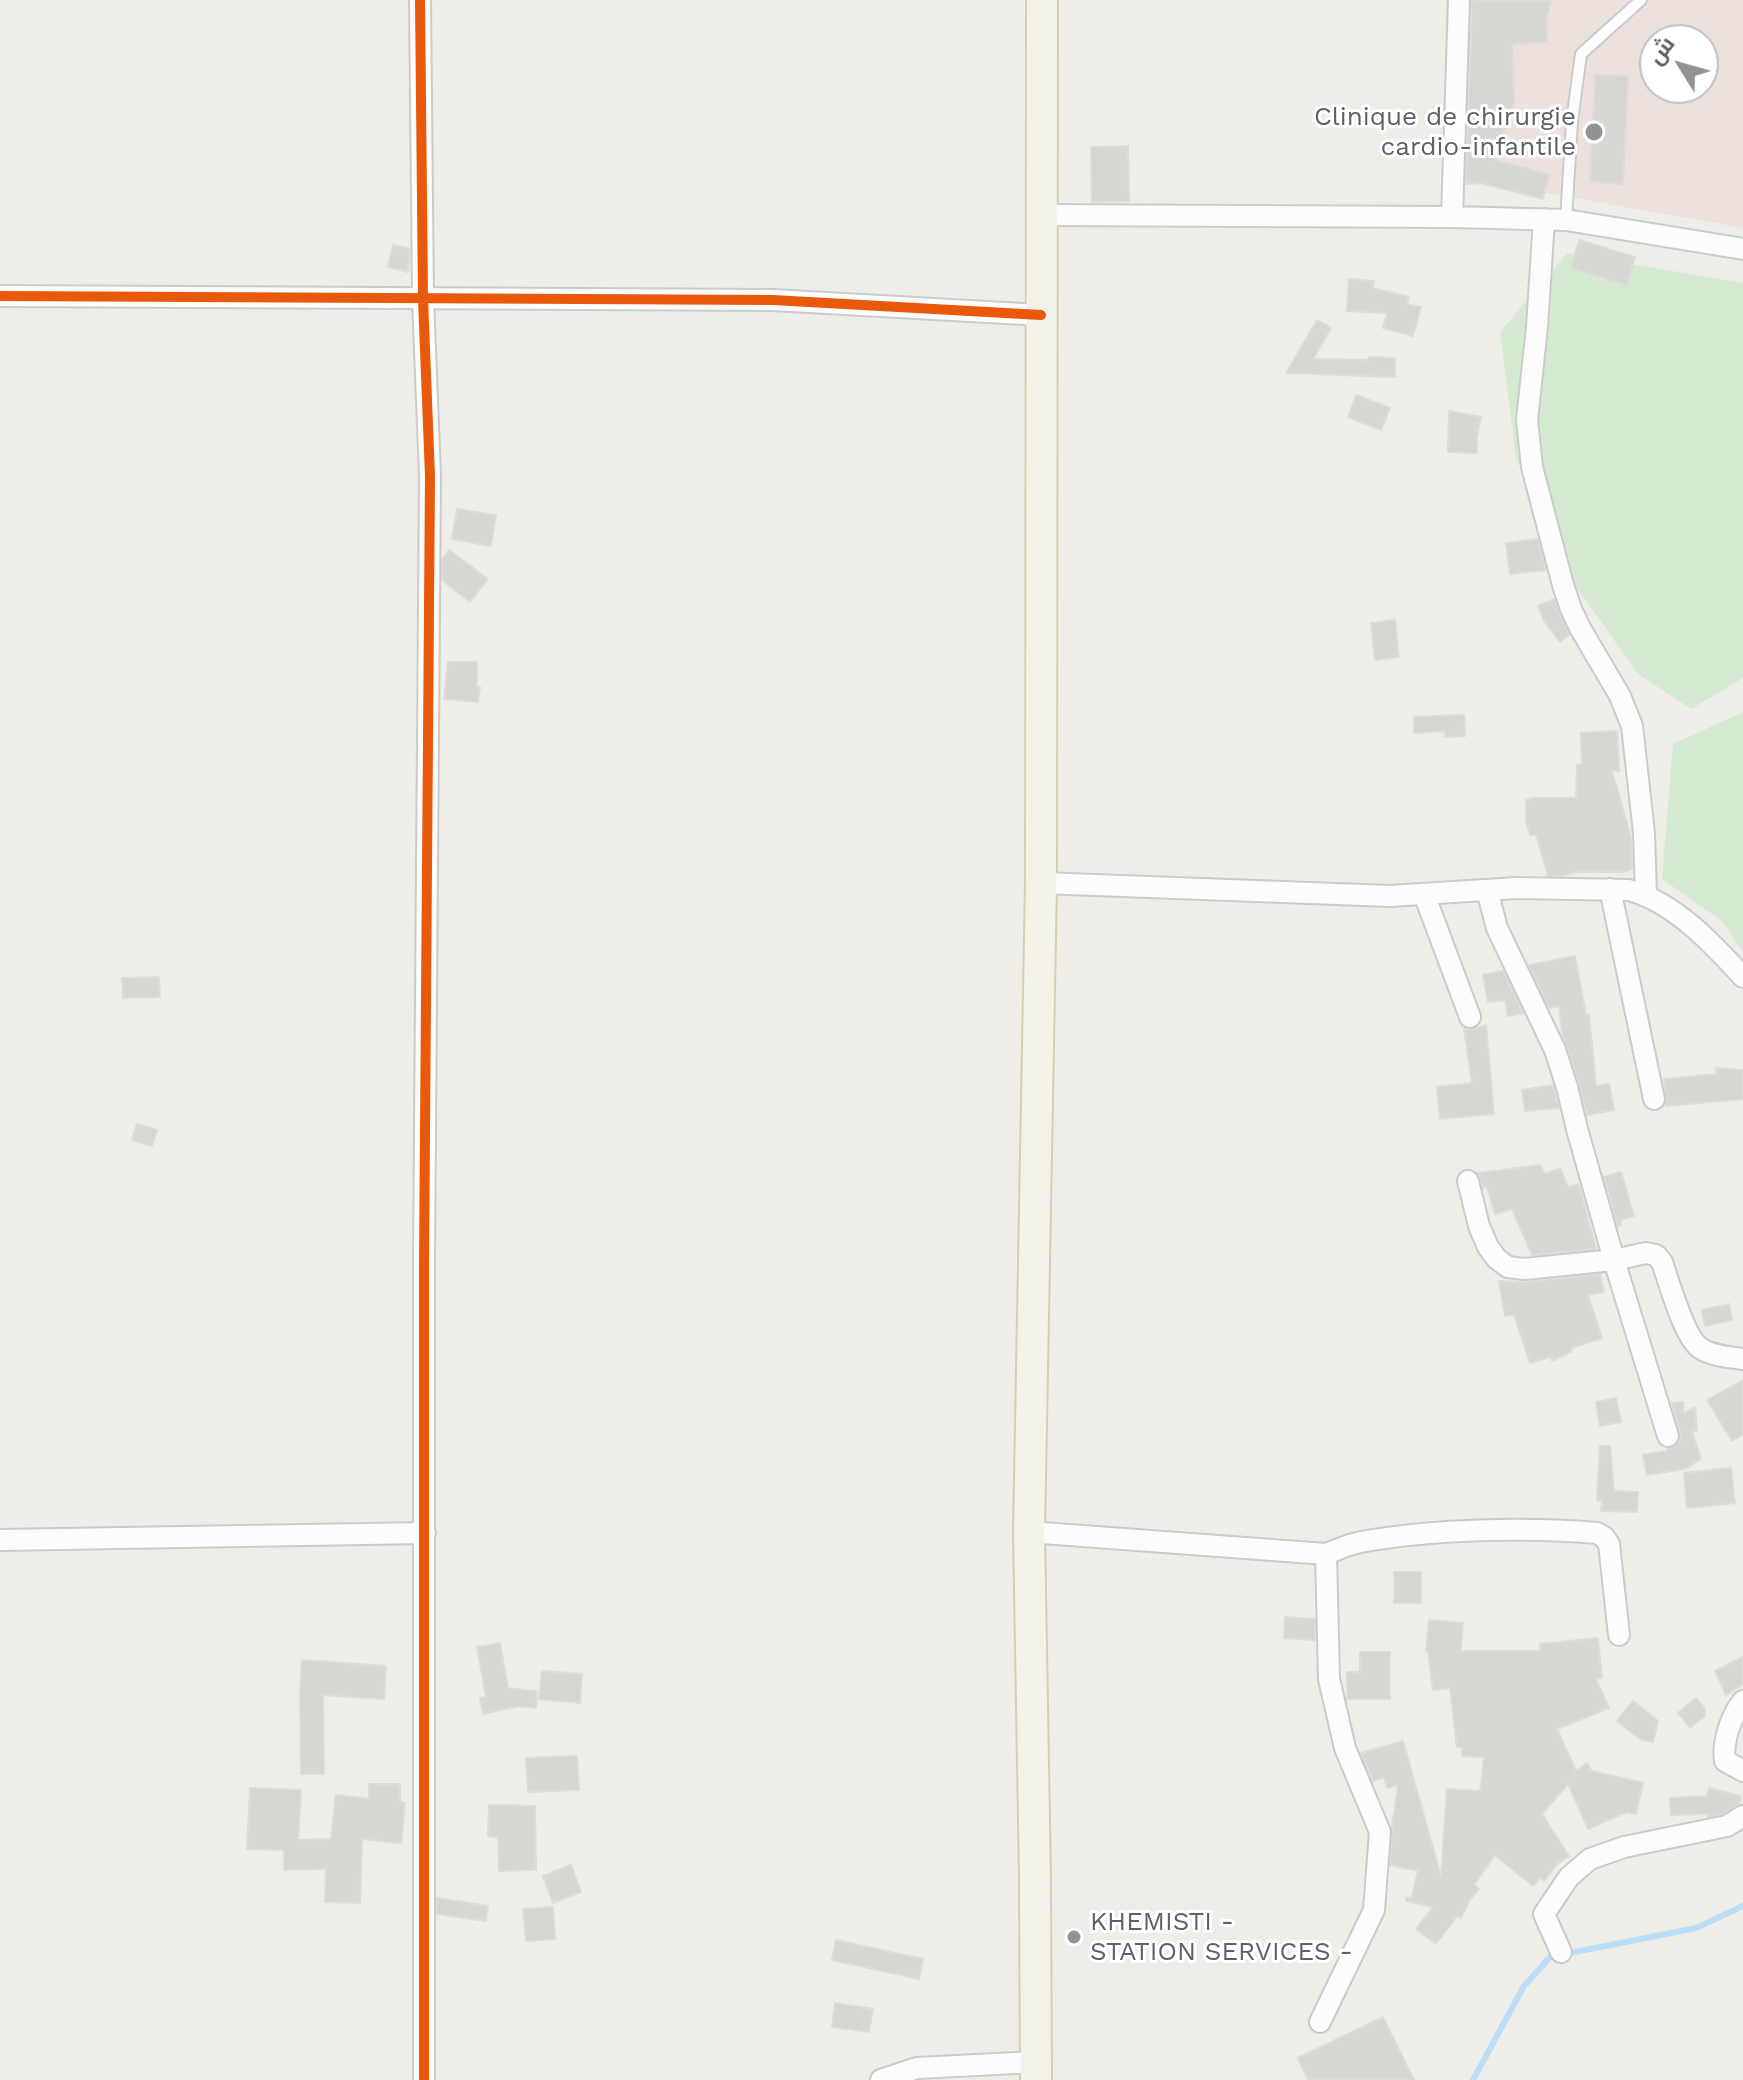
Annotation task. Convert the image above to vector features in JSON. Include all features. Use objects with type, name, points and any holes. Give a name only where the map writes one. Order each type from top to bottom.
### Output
[{"type":"main road","points":[[1036,2071],[1029,1532],[1041,883],[1042,0]]},
{"type":"street","points":[[420,0],[423,299],[430,476],[424,1246],[424,2080]]},
{"type":"street","points":[[1452,217],[1459,0]]},
{"type":"street","points":[[1041,215],[1566,220],[1743,249]]},
{"type":"street","points":[[1544,219],[1527,420],[1532,467],[1571,609],[1620,696],[1632,726],[1644,833],[1646,895]]},
{"type":"street","points":[[0,296],[773,300],[1041,315]]},
{"type":"street","points":[[1041,883],[1390,896],[1517,888],[1629,890],[1646,895],[1680,916],[1743,977]]},
{"type":"street","points":[[1610,889],[1654,1099]]},
{"type":"street","points":[[1487,890],[1497,928],[1555,1050],[1668,1436]]},
{"type":"street","points":[[1424,894],[1470,1017]]},
{"type":"street","points":[[1468,1181],[1479,1226],[1488,1247],[1508,1267],[1524,1269],[1614,1260],[1646,1253],[1656,1255],[1662,1262],[1687,1332],[1695,1344],[1703,1350],[1743,1359]]},
{"type":"street","points":[[1029,1532],[1326,1554],[1358,1542],[1420,1535],[1487,1531],[1597,1533],[1609,1544],[1619,1635]]},
{"type":"street","points":[[0,1540],[425,1533]]},
{"type":"street","points":[[1320,2022],[1374,1910],[1380,1832],[1345,1748],[1329,1679],[1326,1554]]},
{"type":"street","points":[[1743,1701],[1736,1709],[1724,1752],[1725,1761],[1743,1771]]},
{"type":"street","points":[[1561,1952],[1544,1914],[1569,1877],[1590,1859],[1624,1847],[1727,1826],[1743,1816]]},
{"type":"street","points":[[881,2080],[917,2068],[1036,2071]]},
{"type":"lane","points":[[1566,220],[1572,121],[1581,54],[1641,0]]},
{"type":"shaded area","name":"Clinique de chirurgie cardio-infantile","points":[[1446,0],[1743,0],[1743,228],[1445,175]]},
{"type":"green space","points":[[1567,253],[1743,283],[1743,678],[1691,709],[1638,674],[1565,571],[1516,457],[1500,332]]},
{"type":"green space","points":[[1743,712],[1743,952],[1722,921],[1662,879],[1673,744]]},
{"type":"building","points":[[1472,0],[1552,0],[1546,20],[1547,42],[1512,44],[1514,102],[1495,160],[1549,174],[1543,199],[1480,183],[1466,184]]},
{"type":"building","points":[[1595,75],[1628,76],[1623,184],[1590,182]]},
{"type":"building","points":[[1128,146],[1129,201],[1092,202],[1091,147]]},
{"type":"building","points":[[1579,240],[1635,257],[1627,285],[1571,268]]},
{"type":"building","points":[[393,245],[410,249],[408,272],[388,267]]},
{"type":"building","points":[[1349,279],[1374,281],[1373,288],[1409,297],[1407,304],[1421,307],[1413,336],[1383,328],[1387,313],[1347,311]]},
{"type":"building","points":[[1317,320],[1331,328],[1313,359],[1395,358],[1395,377],[1286,373]]},
{"type":"building","points":[[1356,395],[1390,408],[1381,430],[1348,417]]},
{"type":"building","points":[[1449,411],[1481,417],[1477,453],[1448,452]]},
{"type":"building","points":[[457,509],[496,515],[491,546],[452,539]]},
{"type":"building","points":[[1538,539],[1546,570],[1510,574],[1506,543]]},
{"type":"building","points":[[449,550],[488,579],[470,602],[442,580],[442,559]]},
{"type":"building","points":[[1554,599],[1569,635],[1560,642],[1544,621],[1538,606]]},
{"type":"building","points":[[1395,620],[1399,657],[1375,660],[1371,623]]},
{"type":"building","points":[[448,662],[477,662],[478,702],[444,699]]},
{"type":"building","points":[[1464,715],[1465,736],[1445,737],[1445,731],[1414,733],[1414,717]]},
{"type":"building","points":[[1617,731],[1619,771],[1612,771],[1631,837],[1632,869],[1548,876],[1536,835],[1530,835],[1526,822],[1526,800],[1576,798],[1577,765],[1582,764],[1581,733]]},
{"type":"building","points":[[1575,956],[1586,1015],[1589,1014],[1596,1086],[1609,1084],[1614,1110],[1587,1115],[1562,1033],[1559,1006],[1549,1008],[1529,965]]},
{"type":"building","points":[[1503,971],[1523,1013],[1508,1016],[1505,1000],[1488,1002],[1483,975]]},
{"type":"building","points":[[159,977],[160,997],[123,998],[122,978]]},
{"type":"building","points":[[1486,1025],[1494,1114],[1440,1119],[1437,1087],[1472,1083],[1464,1029]]},
{"type":"building","points":[[1716,1068],[1743,1070],[1743,1099],[1666,1106],[1664,1079],[1716,1074]]},
{"type":"building","points":[[1553,1085],[1559,1108],[1525,1111],[1522,1090]]},
{"type":"building","points":[[137,1124],[157,1130],[152,1146],[132,1140]]},
{"type":"building","points":[[1540,1165],[1545,1174],[1560,1168],[1568,1187],[1579,1184],[1596,1249],[1532,1255],[1512,1209],[1495,1214],[1487,1187],[1483,1188],[1478,1173]]},
{"type":"building","points":[[1621,1172],[1634,1216],[1620,1220],[1621,1225],[1618,1226],[1604,1177]]},
{"type":"building","points":[[1600,1274],[1604,1292],[1588,1295],[1602,1338],[1571,1348],[1572,1351],[1552,1361],[1551,1357],[1530,1363],[1514,1315],[1505,1316],[1499,1281],[1525,1282]]},
{"type":"building","points":[[1729,1304],[1732,1320],[1705,1326],[1702,1310]]},
{"type":"building","points":[[1743,1380],[1743,1434],[1732,1441],[1707,1400]]},
{"type":"building","points":[[1616,1398],[1621,1422],[1600,1426],[1596,1402]]},
{"type":"building","points":[[1683,1402],[1684,1413],[1695,1407],[1697,1431],[1692,1431],[1701,1459],[1685,1469],[1647,1475],[1643,1455],[1667,1451],[1680,1440],[1672,1403]]},
{"type":"building","points":[[1600,1446],[1610,1446],[1614,1491],[1638,1492],[1637,1512],[1601,1511],[1602,1500],[1597,1500]]},
{"type":"building","points":[[1731,1468],[1735,1503],[1687,1508],[1684,1473]]},
{"type":"building","points":[[1394,1572],[1421,1572],[1421,1603],[1394,1603]]},
{"type":"building","points":[[1285,1617],[1315,1619],[1315,1640],[1284,1638]]},
{"type":"building","points":[[1429,1620],[1463,1623],[1461,1651],[1540,1651],[1540,1644],[1598,1638],[1602,1678],[1596,1679],[1609,1708],[1557,1729],[1576,1771],[1587,1763],[1592,1771],[1643,1783],[1636,1814],[1627,1812],[1588,1829],[1568,1784],[1542,1814],[1569,1856],[1557,1864],[1544,1881],[1540,1878],[1533,1886],[1495,1855],[1474,1885],[1479,1889],[1461,1918],[1457,1916],[1436,1944],[1416,1929],[1433,1907],[1406,1901],[1406,1898],[1412,1897],[1418,1871],[1390,1865],[1398,1785],[1387,1788],[1384,1777],[1373,1781],[1361,1753],[1403,1741],[1441,1876],[1447,1789],[1480,1791],[1484,1757],[1462,1756],[1462,1747],[1457,1747],[1450,1688],[1433,1690],[1426,1651]]},
{"type":"building","points":[[500,1643],[508,1688],[537,1691],[536,1708],[519,1706],[483,1714],[480,1698],[486,1697],[477,1647]]},
{"type":"building","points":[[1360,1652],[1390,1652],[1390,1699],[1347,1699],[1347,1672],[1360,1672]]},
{"type":"building","points":[[1743,1657],[1743,1684],[1726,1695],[1715,1671]]},
{"type":"building","points":[[302,1660],[386,1666],[384,1699],[323,1695],[324,1774],[301,1774]]},
{"type":"building","points":[[542,1671],[582,1674],[580,1703],[539,1699]]},
{"type":"building","points":[[1696,1698],[1705,1709],[1705,1716],[1690,1728],[1678,1713]]},
{"type":"building","points":[[1633,1701],[1658,1721],[1653,1742],[1640,1739],[1617,1721]]},
{"type":"building","points":[[577,1756],[579,1790],[528,1792],[526,1758]]},
{"type":"building","points":[[369,1784],[400,1784],[400,1802],[405,1803],[401,1843],[362,1839],[360,1903],[325,1902],[326,1869],[284,1870],[284,1850],[247,1849],[250,1788],[301,1790],[298,1840],[331,1839],[336,1795],[369,1799]]},
{"type":"building","points":[[1709,1788],[1741,1796],[1739,1804],[1722,1814],[1708,1817],[1708,1814],[1671,1815],[1670,1798],[1707,1796]]},
{"type":"building","points":[[489,1805],[535,1806],[536,1870],[499,1871],[498,1837],[488,1836]]},
{"type":"building","points":[[571,1865],[581,1892],[553,1903],[543,1876]]},
{"type":"building","points":[[437,1898],[488,1906],[486,1921],[437,1914]]},
{"type":"building","points":[[553,1907],[555,1939],[526,1941],[523,1909]]},
{"type":"building","points":[[836,1940],[923,1959],[919,1979],[832,1960]]},
{"type":"building","points":[[835,2003],[873,2009],[869,2032],[832,2027]]},
{"type":"building","points":[[1383,2017],[1414,2080],[1308,2080],[1298,2058]]},
{"type":"waterway","points":[[1473,2080],[1524,1986],[1550,1957],[1696,1928],[1743,1906]]},
{"type":"cycle path","points":[[420,0],[423,299],[430,476],[424,1262],[424,2080]]},
{"type":"cycle path","points":[[0,296],[773,300],[1041,315]]},
{"type":"place","name":"Clinique de chirurgie cardio-infantile","points":[[1594,132]]},
{"type":"place","name":"KHEMISTI - STATION SERVICES -","points":[[1074,1937]]}]
